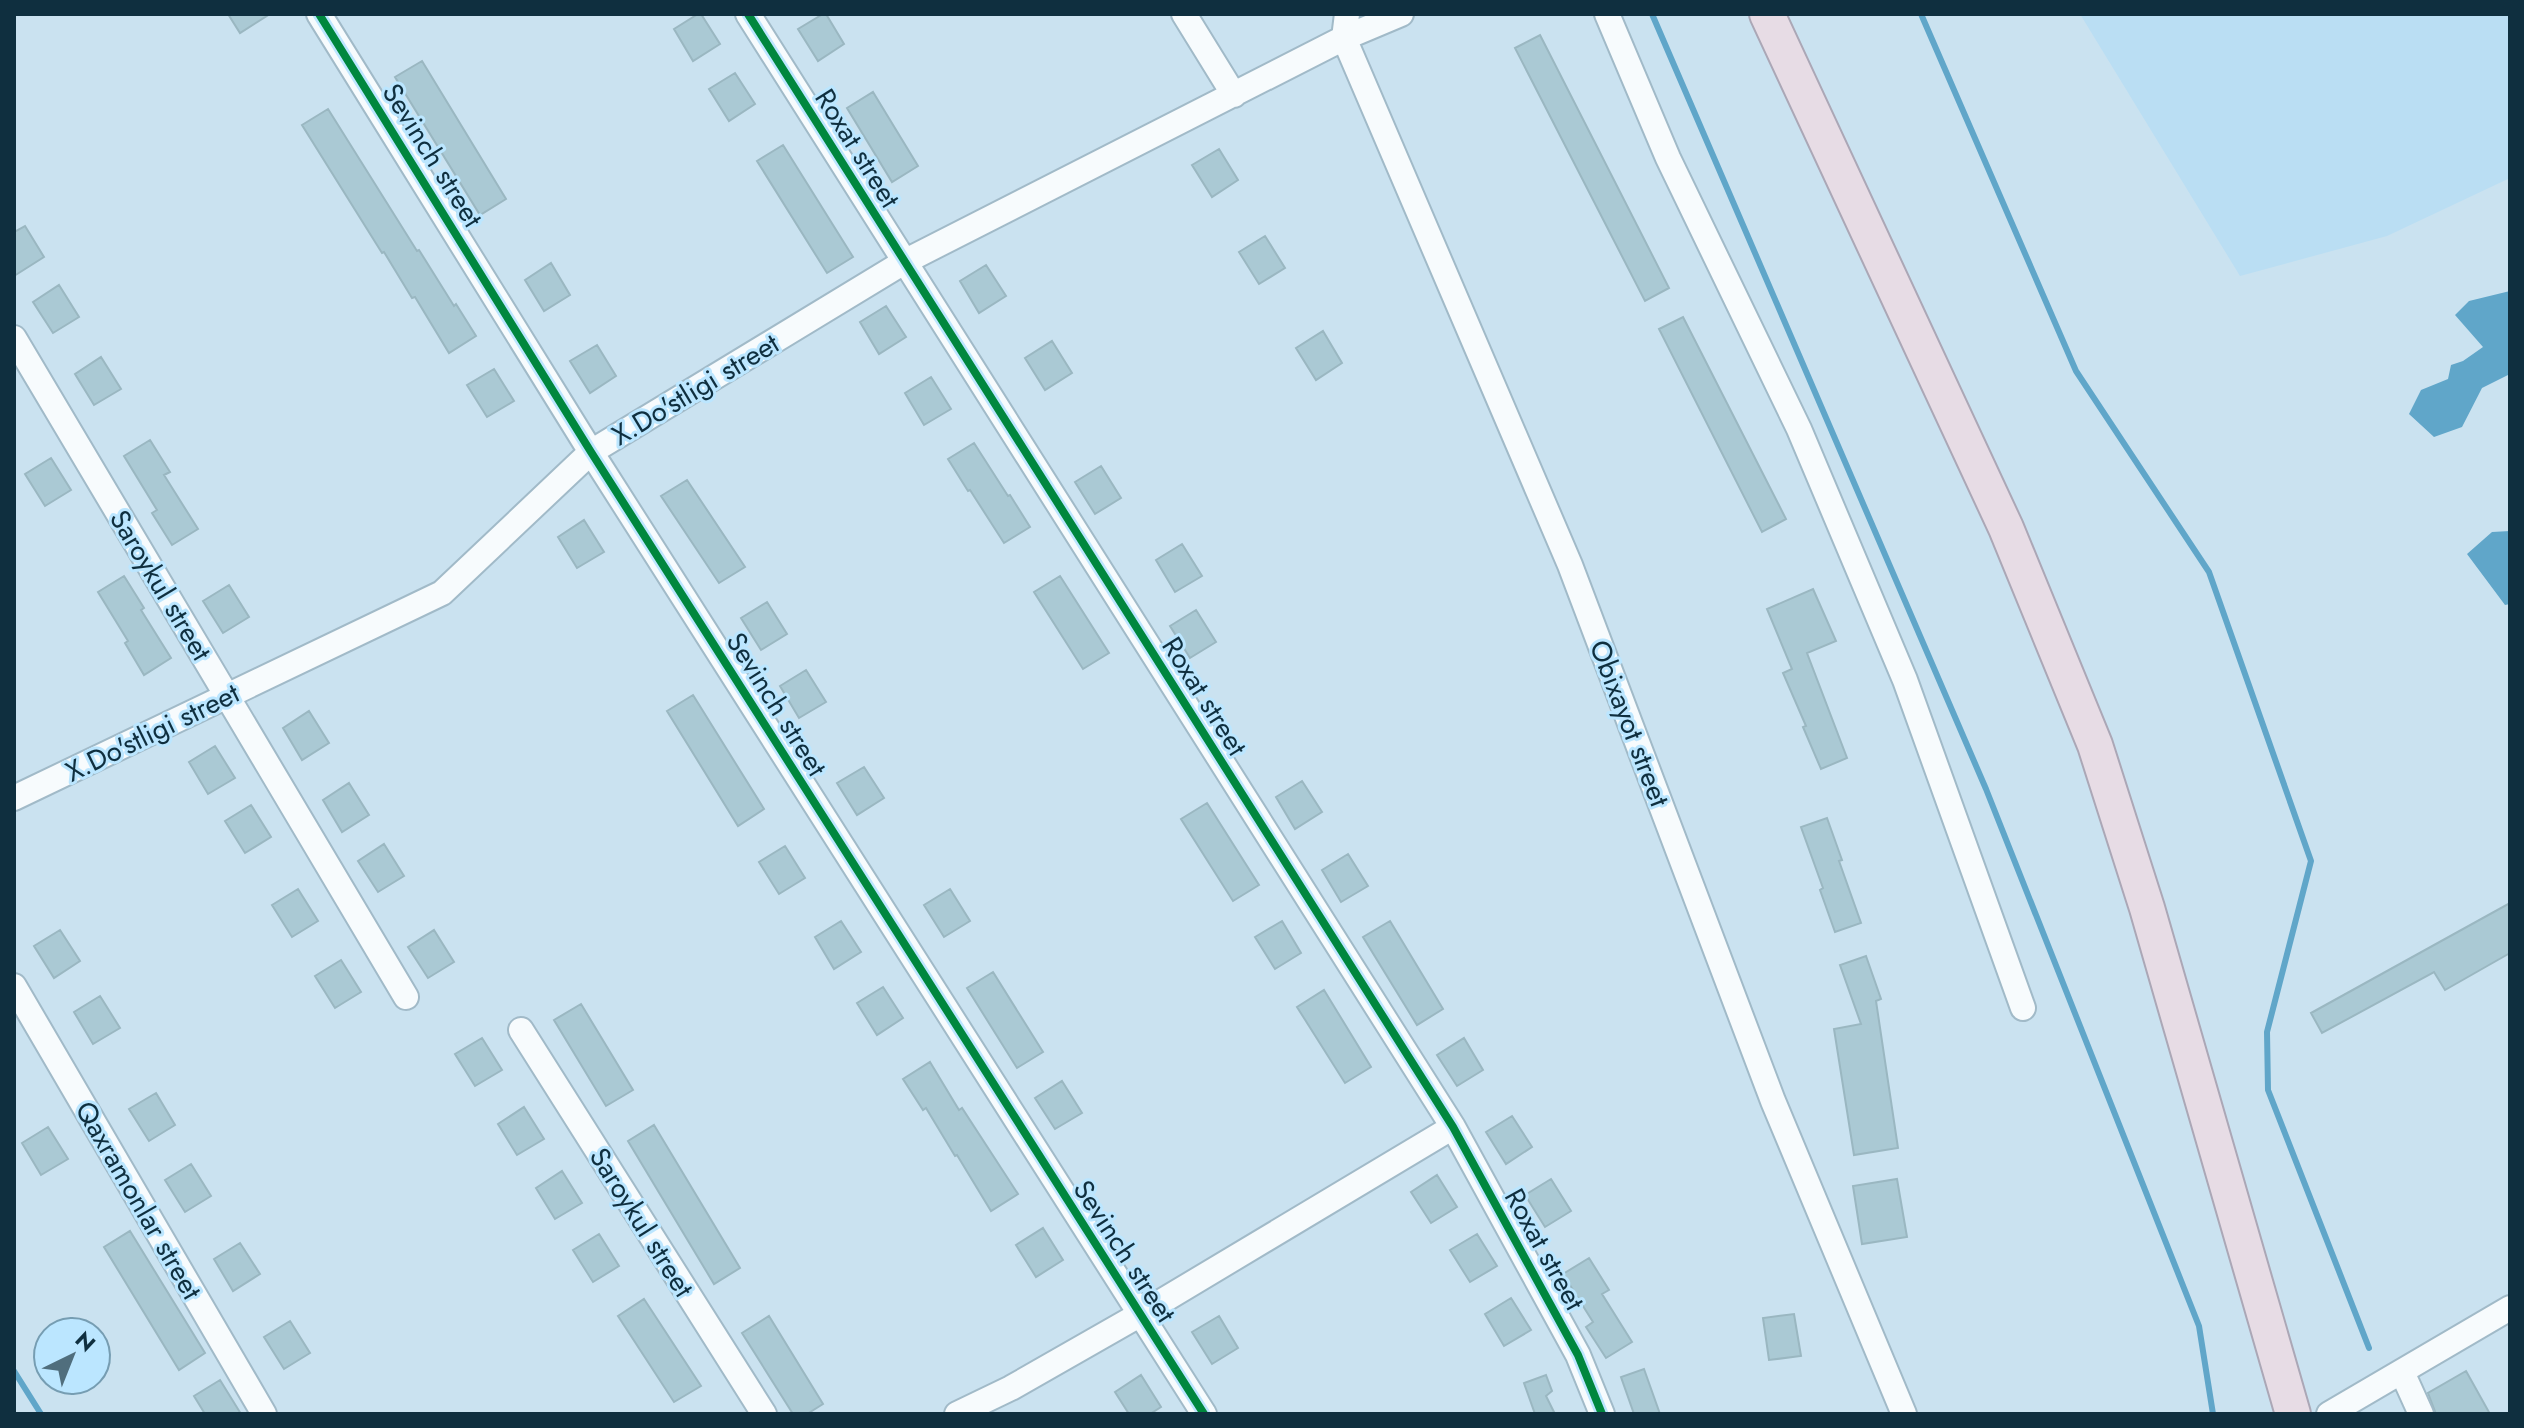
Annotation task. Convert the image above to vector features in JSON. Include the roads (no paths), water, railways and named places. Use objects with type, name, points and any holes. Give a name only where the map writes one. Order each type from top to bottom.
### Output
[{"type":"highway","points":[[1767,14],[2006,528],[2095,745],[2147,908],[2293,1414]]},
{"type":"street","name":"Sevinch street","points":[[319,14],[591,452],[1204,1414]]},
{"type":"street","name":"Roxat street","points":[[748,14],[1453,1127],[1578,1355],[1602,1414]]},
{"type":"street","points":[[1184,14],[1234,95]]},
{"type":"street","name":"X.Do'stligi street","points":[[14,798],[442,593],[591,452],[904,262],[1234,95],[1345,26],[1401,14]]},
{"type":"street","points":[[1607,14],[1668,158],[1799,429],[1899,666],[2023,1008]]},
{"type":"street","name":"Obixayot street","points":[[1345,26],[1570,565],[1773,1101],[1904,1414]]},
{"type":"street","name":"Saroykul street","points":[[14,338],[406,997]]},
{"type":"street","name":"Qaxramonlar street","points":[[14,986],[264,1414]]},
{"type":"street","name":"Saroykul street","points":[[521,1030],[764,1414]]},
{"type":"street","points":[[957,1414],[1011,1388],[1139,1315],[1453,1127]]},
{"type":"street","points":[[2329,1414],[2510,1308]]},
{"type":"street","points":[[2402,1372],[2421,1414]]},
{"type":"water","points":[[2510,291],[2510,374],[2482,388],[2462,427],[2434,437],[2409,414],[2421,390],[2448,379],[2451,365],[2483,347],[2455,315],[2469,301]]},
{"type":"water","points":[[2510,531],[2510,604],[2505,605],[2467,554],[2492,532]]},
{"type":"waterway","points":[[1652,14],[1986,789],[2199,1326],[2213,1414]]},
{"type":"waterway","points":[[1921,14],[2076,371],[2209,572],[2311,861],[2267,1032],[2268,1090],[2369,1348]]},
{"type":"waterway","points":[[14,1371],[41,1414]]}]
